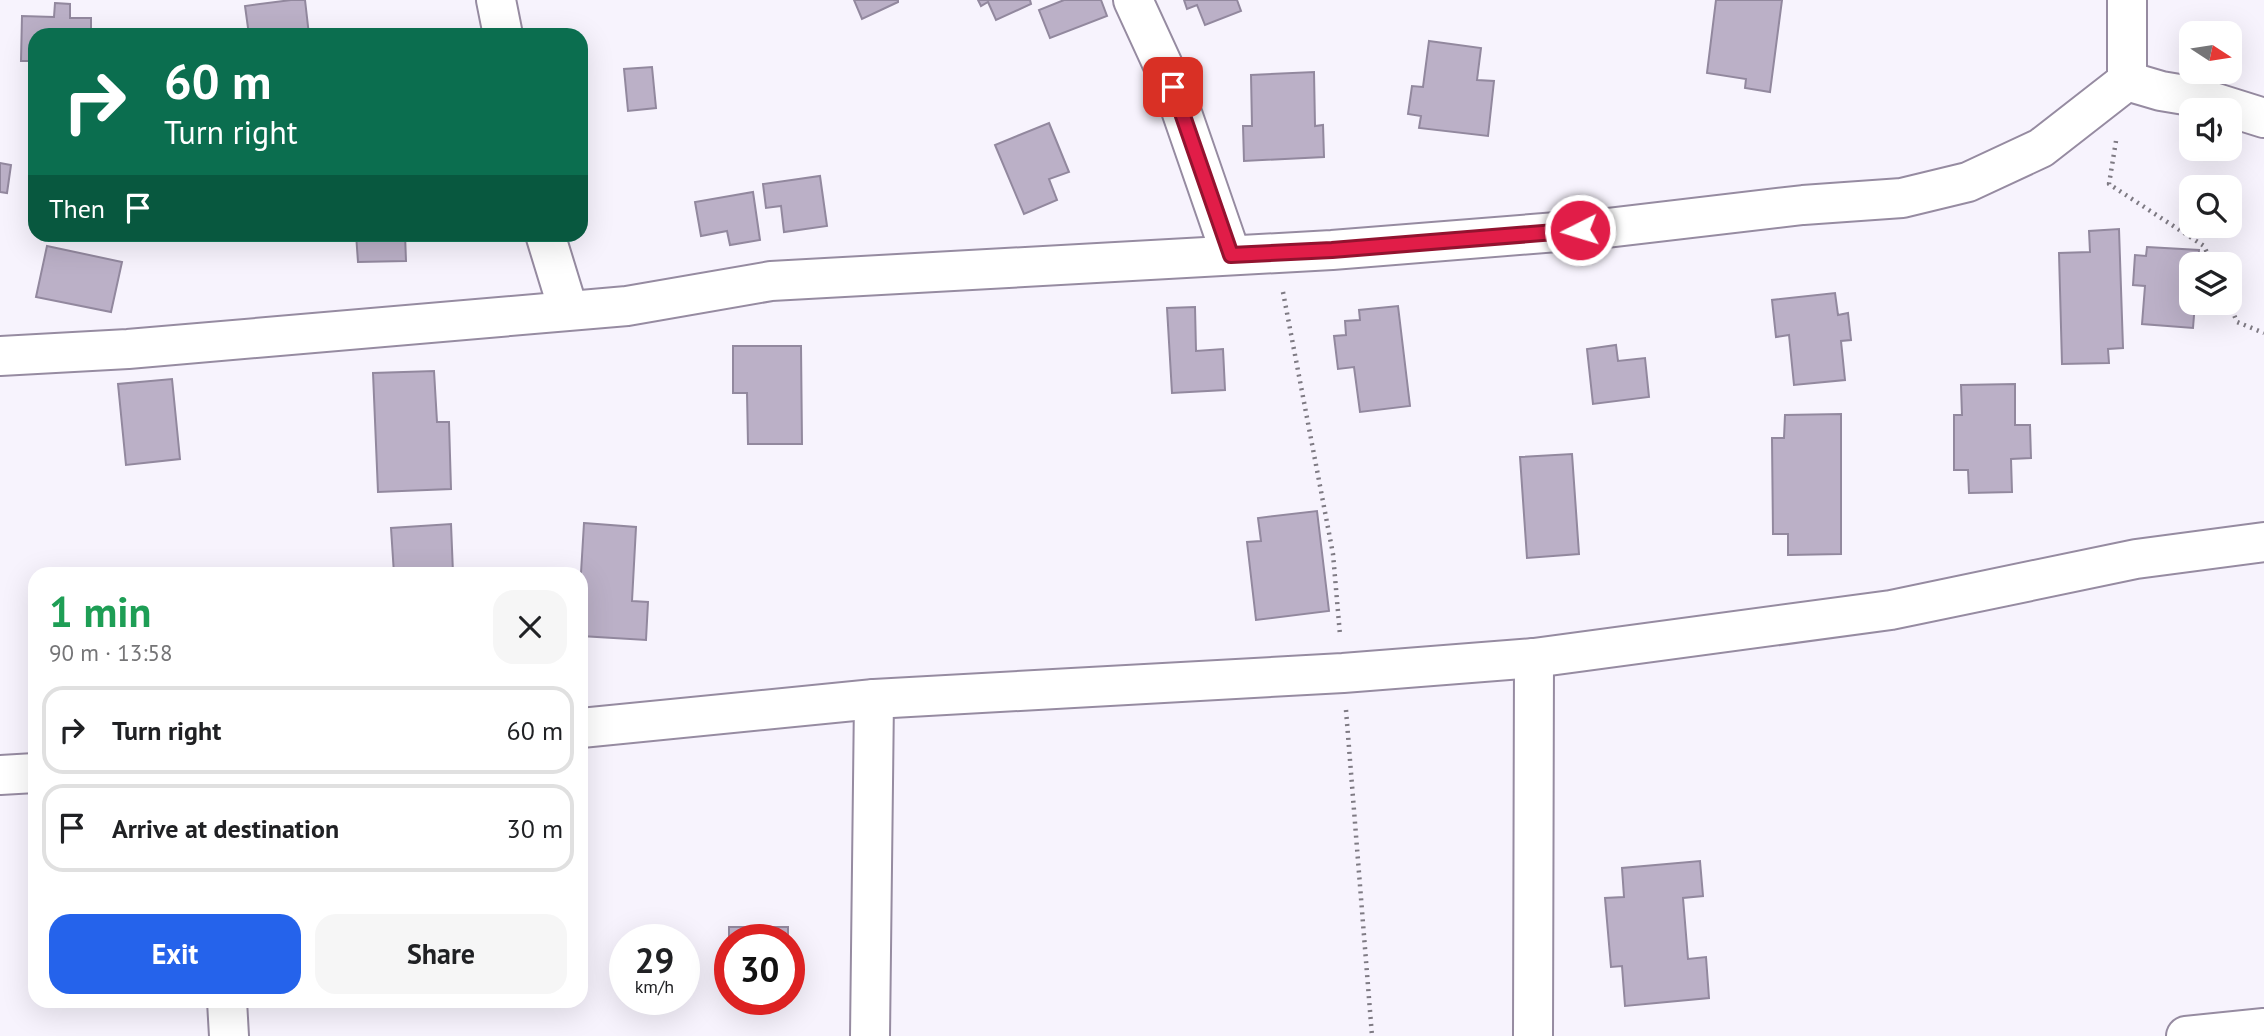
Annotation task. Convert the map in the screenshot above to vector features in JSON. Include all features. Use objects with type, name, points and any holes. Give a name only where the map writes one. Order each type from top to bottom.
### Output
[{"type":"street","points":[[496,0],[502,28]]},
{"type":"street","points":[[1133,0],[1173,87],[1231,255]]},
{"type":"street","points":[[2127,0],[2127,81]]},
{"type":"street","points":[[0,356],[128,349],[626,306],[771,281],[1332,250],[1593,229],[1803,205],[1902,198],[1968,182],[2041,148],[2127,81]]},
{"type":"street","points":[[2127,81],[2161,91],[2197,97],[2264,118]]},
{"type":"street","points":[[547,242],[568,309]]},
{"type":"street","points":[[588,727],[874,699],[1329,674],[1534,658],[1891,610],[2136,559],[2264,542]]},
{"type":"street","points":[[1533,1036],[1534,658]]},
{"type":"street","points":[[870,1036],[874,699]]},
{"type":"street","points":[[0,775],[28,774]]},
{"type":"street","points":[[227,1008],[229,1036]]},
{"type":"street","points":[[2186,1036],[2264,1028]]},
{"type":"path","points":[[2127,81],[2109,184],[2204,246],[2207,252]]},
{"type":"path","points":[[2234,315],[2237,322],[2264,332]]},
{"type":"building","points":[[305,0],[308,28],[248,28],[245,6]]},
{"type":"building","points":[[854,0],[898,0],[898,2],[862,19]]},
{"type":"building","points":[[978,0],[1030,0],[1031,4],[996,20],[988,2],[981,6]]},
{"type":"building","points":[[1064,0],[1101,0],[1107,16],[1050,38],[1039,10]]},
{"type":"building","points":[[1184,0],[1237,0],[1241,11],[1205,25],[1197,5],[1187,9]]},
{"type":"building","points":[[1716,0],[1782,0],[1770,92],[1745,88],[1746,79],[1707,73]]},
{"type":"building","points":[[55,3],[70,4],[70,18],[91,18],[91,28],[28,28],[28,61],[21,61],[22,16],[54,17]]},
{"type":"building","points":[[1429,41],[1481,48],[1477,80],[1494,81],[1488,136],[1419,128],[1421,116],[1408,114],[1412,86],[1423,87]]},
{"type":"building","points":[[652,67],[656,108],[628,111],[624,69]]},
{"type":"building","points":[[1314,72],[1315,126],[1323,125],[1324,157],[1244,161],[1243,126],[1252,126],[1251,75]]},
{"type":"building","points":[[1049,123],[1069,172],[1049,179],[1057,200],[1024,214],[995,145]]},
{"type":"building","points":[[0,163],[11,165],[7,193],[0,192]]},
{"type":"building","points":[[820,176],[827,226],[784,232],[781,206],[766,208],[763,184]]},
{"type":"building","points":[[753,192],[760,240],[730,245],[727,231],[701,236],[695,202]]},
{"type":"building","points":[[2119,229],[2123,348],[2108,349],[2109,363],[2062,364],[2059,253],[2090,252],[2089,231]]},
{"type":"building","points":[[357,242],[405,242],[406,261],[358,262]]},
{"type":"building","points":[[47,246],[122,262],[111,312],[36,297]]},
{"type":"building","points":[[2147,247],[2199,250],[2179,252],[2179,315],[2194,315],[2193,328],[2142,324],[2145,286],[2133,285],[2135,255],[2146,256]]},
{"type":"building","points":[[1835,293],[1838,315],[1848,313],[1851,340],[1841,341],[1845,380],[1794,385],[1789,335],[1776,337],[1772,300]]},
{"type":"building","points":[[1398,306],[1410,406],[1360,412],[1354,367],[1338,369],[1334,336],[1346,335],[1345,321],[1360,320],[1359,310]]},
{"type":"building","points":[[1195,307],[1196,351],[1223,349],[1225,390],[1172,393],[1167,308]]},
{"type":"building","points":[[1616,345],[1618,361],[1645,358],[1649,397],[1593,404],[1587,349]]},
{"type":"building","points":[[733,346],[801,346],[802,444],[748,444],[747,393],[733,393]]},
{"type":"building","points":[[434,371],[437,422],[449,422],[451,489],[378,492],[373,373]]},
{"type":"building","points":[[172,379],[180,459],[126,465],[118,384]]},
{"type":"building","points":[[2015,384],[2015,425],[2030,425],[2031,458],[2011,459],[2012,492],[1969,493],[1968,470],[1954,470],[1954,415],[1962,415],[1961,385]]},
{"type":"building","points":[[1841,414],[1841,554],[1788,555],[1788,534],[1773,534],[1772,438],[1784,438],[1785,415]]},
{"type":"building","points":[[1572,454],[1579,554],[1527,558],[1520,457]]},
{"type":"building","points":[[1317,511],[1329,611],[1256,620],[1247,542],[1261,541],[1258,518]]},
{"type":"building","points":[[584,523],[636,527],[632,601],[648,602],[646,640],[588,636],[588,567],[581,567]]},
{"type":"building","points":[[451,524],[453,567],[394,567],[391,528]]},
{"type":"building","points":[[1700,861],[1703,896],[1683,898],[1688,959],[1706,957],[1709,998],[1625,1006],[1622,966],[1611,967],[1605,898],[1624,897],[1622,868]]},
{"type":"route","points":[[1173,87],[1231,255],[1332,250],[1580,230]]}]
